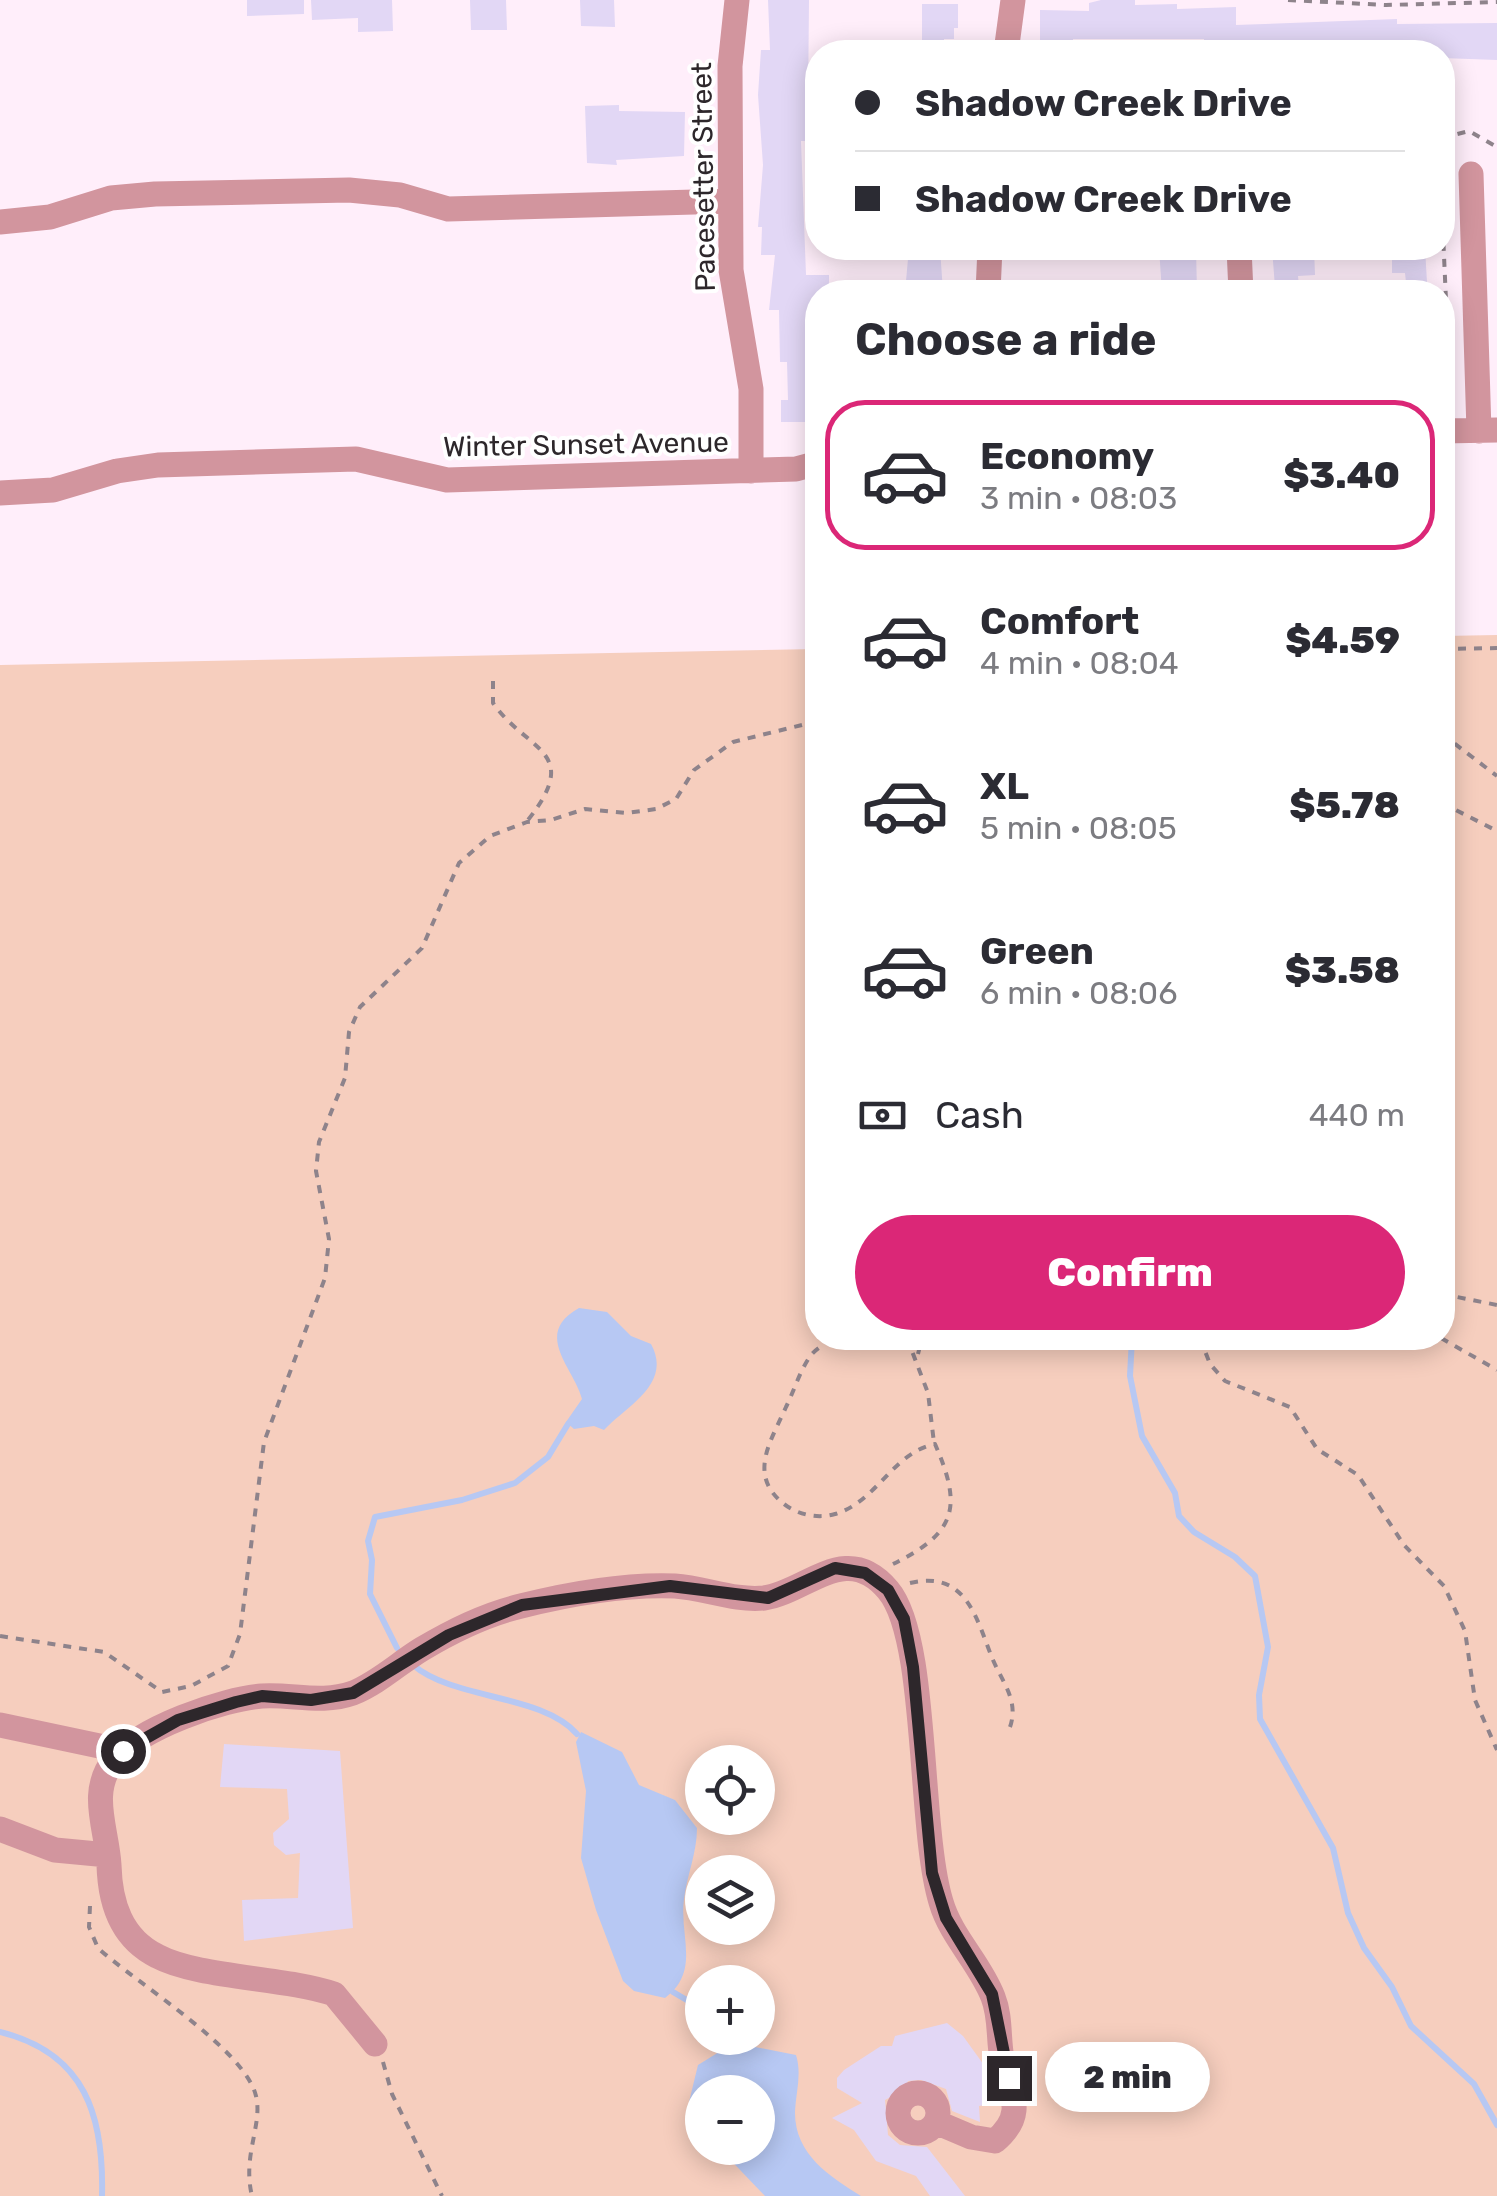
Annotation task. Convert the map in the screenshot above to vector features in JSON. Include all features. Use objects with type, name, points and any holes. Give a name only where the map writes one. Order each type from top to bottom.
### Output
[{"type":"street","name":"Pacesetter Street","points":[[737,0],[730,66],[732,296],[751,389],[751,471]]},
{"type":"street","points":[[1008,40],[1014,0]]},
{"type":"street","points":[[1455,432],[1488,431],[1470,174]]},
{"type":"street","points":[[0,222],[50,217],[111,198],[155,194],[349,190],[400,196],[448,208],[730,201]]},
{"type":"street","name":"Winter Sunset Avenue","points":[[0,493],[53,490],[117,471],[158,465],[356,460],[447,480],[751,471],[805,465]]},
{"type":"street","points":[[374,2044],[334,1994],[155,1956],[133,1939],[120,1920],[99,1808],[101,1788],[112,1761],[178,1720],[236,1702],[262,1696],[311,1700],[353,1693],[449,1635],[522,1605],[670,1586],[768,1598],[835,1568],[865,1573],[888,1590],[904,1619],[913,1667],[932,1873],[946,1918],[992,1994],[1002,2058],[1016,2098],[1008,2129],[995,2141],[970,2137],[938,2123]]},
{"type":"street","points":[[0,1725],[123,1751]]},
{"type":"street","points":[[0,1829],[54,1850],[108,1855]]},
{"type":"path","points":[[1288,0],[1386,5],[1497,2]]},
{"type":"path","points":[[1455,135],[1469,131],[1497,147]]},
{"type":"path","points":[[1455,649],[1497,648]]},
{"type":"path","points":[[493,681],[493,703],[534,740],[552,766],[549,790],[527,822]]},
{"type":"path","points":[[0,1636],[104,1652],[162,1692],[206,1679],[234,1657],[264,1442],[326,1278],[329,1238],[317,1156],[324,1121],[345,1078],[352,1023],[370,995],[422,948],[449,882],[466,854],[490,836],[527,822],[551,820],[585,809],[628,813],[656,809],[676,798],[706,759],[733,742],[805,724]]},
{"type":"path","points":[[1455,744],[1497,776]]},
{"type":"path","points":[[1455,810],[1497,832]]},
{"type":"path","points":[[1455,1297],[1497,1305]]},
{"type":"path","points":[[1455,1346],[1497,1370]]},
{"type":"path","points":[[817,1350],[810,1356],[766,1448],[764,1476],[778,1499],[806,1515],[838,1514],[877,1484],[908,1453],[934,1444]]},
{"type":"path","points":[[886,1570],[927,1547],[945,1526],[951,1484],[934,1444],[913,1350]]},
{"type":"path","points":[[918,1359],[920,1350]]},
{"type":"path","points":[[1205,1350],[1210,1364],[1225,1381],[1290,1408],[1317,1449],[1358,1475],[1404,1545],[1444,1586],[1458,1607],[1476,1700],[1497,1750]]},
{"type":"path","points":[[904,1584],[936,1582],[972,1607],[1014,1708],[1010,1727]]},
{"type":"path","points":[[92,1900],[89,1927],[98,1948],[214,2038],[255,2091],[258,2109],[247,2156],[252,2196]]},
{"type":"path","points":[[374,2044],[392,2094],[442,2196]]},
{"type":"shaded area","points":[[1497,635],[1497,2196],[0,2196],[0,665],[805,649],[805,1350],[1455,1350],[1455,636]]},
{"type":"water","points":[[579,1308],[607,1312],[631,1336],[651,1344],[656,1358],[652,1382],[604,1430],[594,1426],[574,1429],[566,1422],[582,1399],[557,1340],[565,1318]]},
{"type":"water","points":[[581,1732],[622,1752],[639,1785],[675,1800],[685,1813],[685,1835],[696,1835],[693,1855],[685,1855],[686,1965],[676,1988],[665,1998],[634,1991],[623,1981],[596,1910],[581,1858],[586,1791],[576,1742]]},
{"type":"water","points":[[775,2051],[796,2055],[799,2076],[795,2111],[800,2140],[826,2172],[861,2196],[765,2196],[735,2165],[775,2165],[775,2075],[696,2075],[698,2065],[714,2055],[775,2055]]},
{"type":"building","points":[[247,0],[304,0],[304,14],[247,16]]},
{"type":"building","points":[[311,0],[392,0],[393,31],[358,32],[358,18],[312,20]]},
{"type":"building","points":[[470,0],[506,0],[507,30],[471,30]]},
{"type":"building","points":[[580,0],[614,0],[615,27],[581,26]]},
{"type":"building","points":[[768,0],[809,0],[805,141],[801,141],[806,275],[829,275],[829,280],[805,280],[805,422],[781,422],[781,400],[788,400],[787,362],[780,362],[779,310],[769,310],[775,255],[761,255],[762,227],[758,227],[763,165],[758,95],[761,50],[770,50]]},
{"type":"building","points":[[1135,0],[1135,5],[1177,4],[1177,9],[1236,7],[1236,25],[1397,19],[1397,24],[1497,23],[1497,60],[1455,58],[1455,40],[1040,40],[1040,10],[1089,11],[1089,3]]},
{"type":"building","points":[[922,4],[958,4],[954,39],[922,40]]},
{"type":"building","points":[[619,105],[619,111],[685,112],[684,156],[616,160],[617,165],[587,163],[585,106]]},
{"type":"building","points":[[908,260],[941,260],[942,280],[906,280]]},
{"type":"building","points":[[1160,260],[1196,260],[1197,280],[1161,280]]},
{"type":"building","points":[[1273,260],[1314,260],[1315,275],[1274,280]]},
{"type":"building","points":[[1392,260],[1426,260],[1427,280],[1406,280],[1405,273],[1392,273]]},
{"type":"building","points":[[224,1744],[340,1751],[353,1928],[244,1941],[242,1900],[298,1898],[300,1853],[286,1855],[274,1845],[273,1833],[289,1819],[287,1789],[220,1787]]},
{"type":"building","points":[[947,2023],[963,2036],[989,2072],[995,2091],[990,2094],[992,2104],[979,2106],[980,2122],[952,2111],[946,2089],[921,2080],[908,2081],[905,2089],[885,2100],[888,2135],[900,2145],[927,2147],[965,2196],[930,2196],[916,2176],[876,2161],[854,2130],[832,2118],[862,2103],[837,2088],[837,2078],[844,2070],[881,2046],[892,2046],[895,2036]]},
{"type":"waterway","points":[[1131,1350],[1130,1376],[1142,1436],[1175,1493],[1179,1516],[1194,1532],[1235,1557],[1255,1576],[1268,1647],[1259,1695],[1260,1719],[1333,1848],[1348,1913],[1364,1948],[1392,1987],[1411,2026],[1474,2084],[1497,2125]]},
{"type":"waterway","points":[[397,1648],[370,1594],[372,1560],[368,1541],[375,1517],[462,1500],[515,1483],[548,1457],[568,1424]]},
{"type":"waterway","points":[[413,1665],[451,1685],[542,1711],[577,1734]]},
{"type":"waterway","points":[[673,1992],[685,1999]]},
{"type":"waterway","points":[[0,2032],[52,2055],[71,2072],[84,2092],[99,2140],[102,2196]]},
{"type":"route","points":[[123,1751],[178,1720],[236,1702],[262,1696],[311,1700],[353,1693],[477,1620],[522,1605],[670,1586],[700,1588],[739,1598],[768,1598],[835,1568],[865,1573],[888,1590],[904,1619],[913,1667],[932,1873],[946,1918],[992,1994],[1009,2078]]}]
